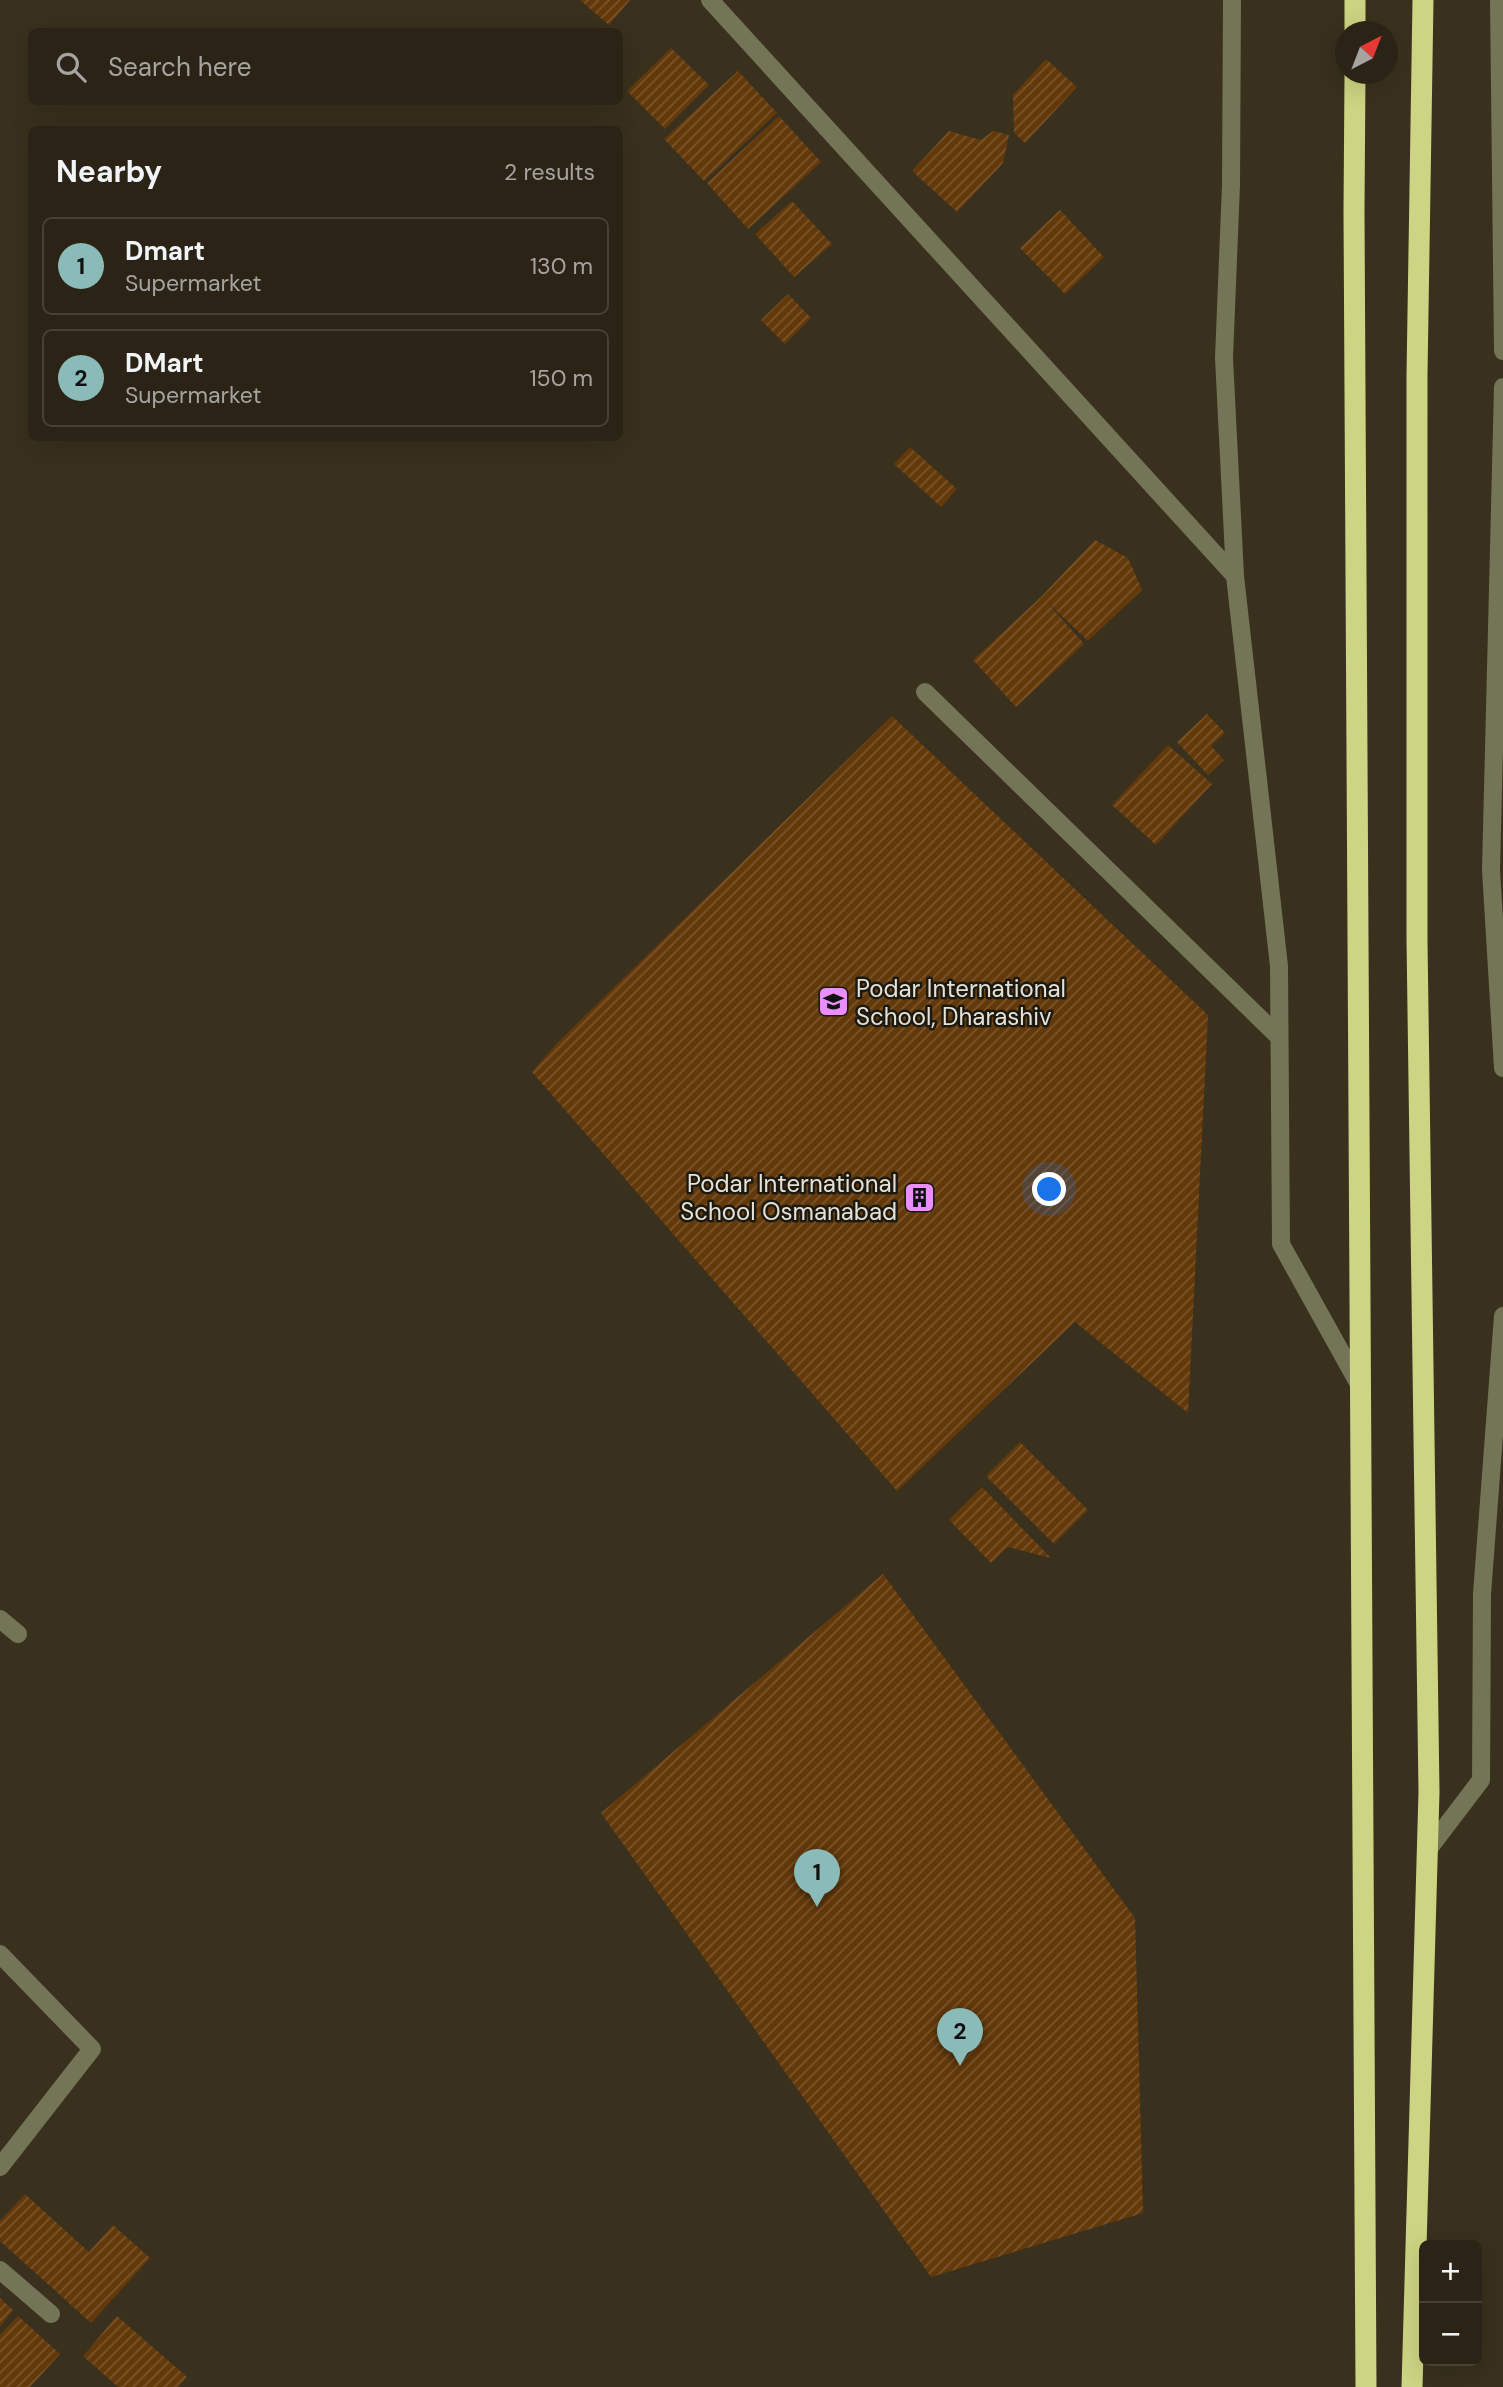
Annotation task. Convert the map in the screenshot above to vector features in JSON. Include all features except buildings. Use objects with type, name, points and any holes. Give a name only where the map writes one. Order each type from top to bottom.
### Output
[{"type":"highway","points":[[1355,21],[1356,0]]},
{"type":"highway","points":[[1412,2387],[1429,1791],[1417,940],[1417,375],[1423,0]]},
{"type":"highway","points":[[1355,84],[1366,2387]]},
{"type":"street","points":[[710,0],[1235,576]]},
{"type":"street","points":[[1232,0],[1231,185],[1224,358],[1235,576],[1279,966],[1281,1244],[1360,1388]]},
{"type":"street","points":[[1499,0],[1503,351]]},
{"type":"street","points":[[1503,387],[1491,870],[1503,1068]]},
{"type":"street","points":[[925,692],[1279,1037]]},
{"type":"street","points":[[1427,1851],[1481,1780],[1482,1594],[1503,1316]]},
{"type":"street","points":[[0,1619],[18,1634]]},
{"type":"street","points":[[0,1954],[92,2049],[0,2167]]},
{"type":"street","points":[[0,2270],[51,2314]]},
{"type":"place","name":"Podar International School, Dharashiv","points":[[833,1002]]},
{"type":"place","name":"Podar International School Osmanabad","points":[[920,1197]]},
{"type":"place","name":"Dmart","points":[[817,1907]]},
{"type":"place","name":"DMart","points":[[960,2066]]}]
